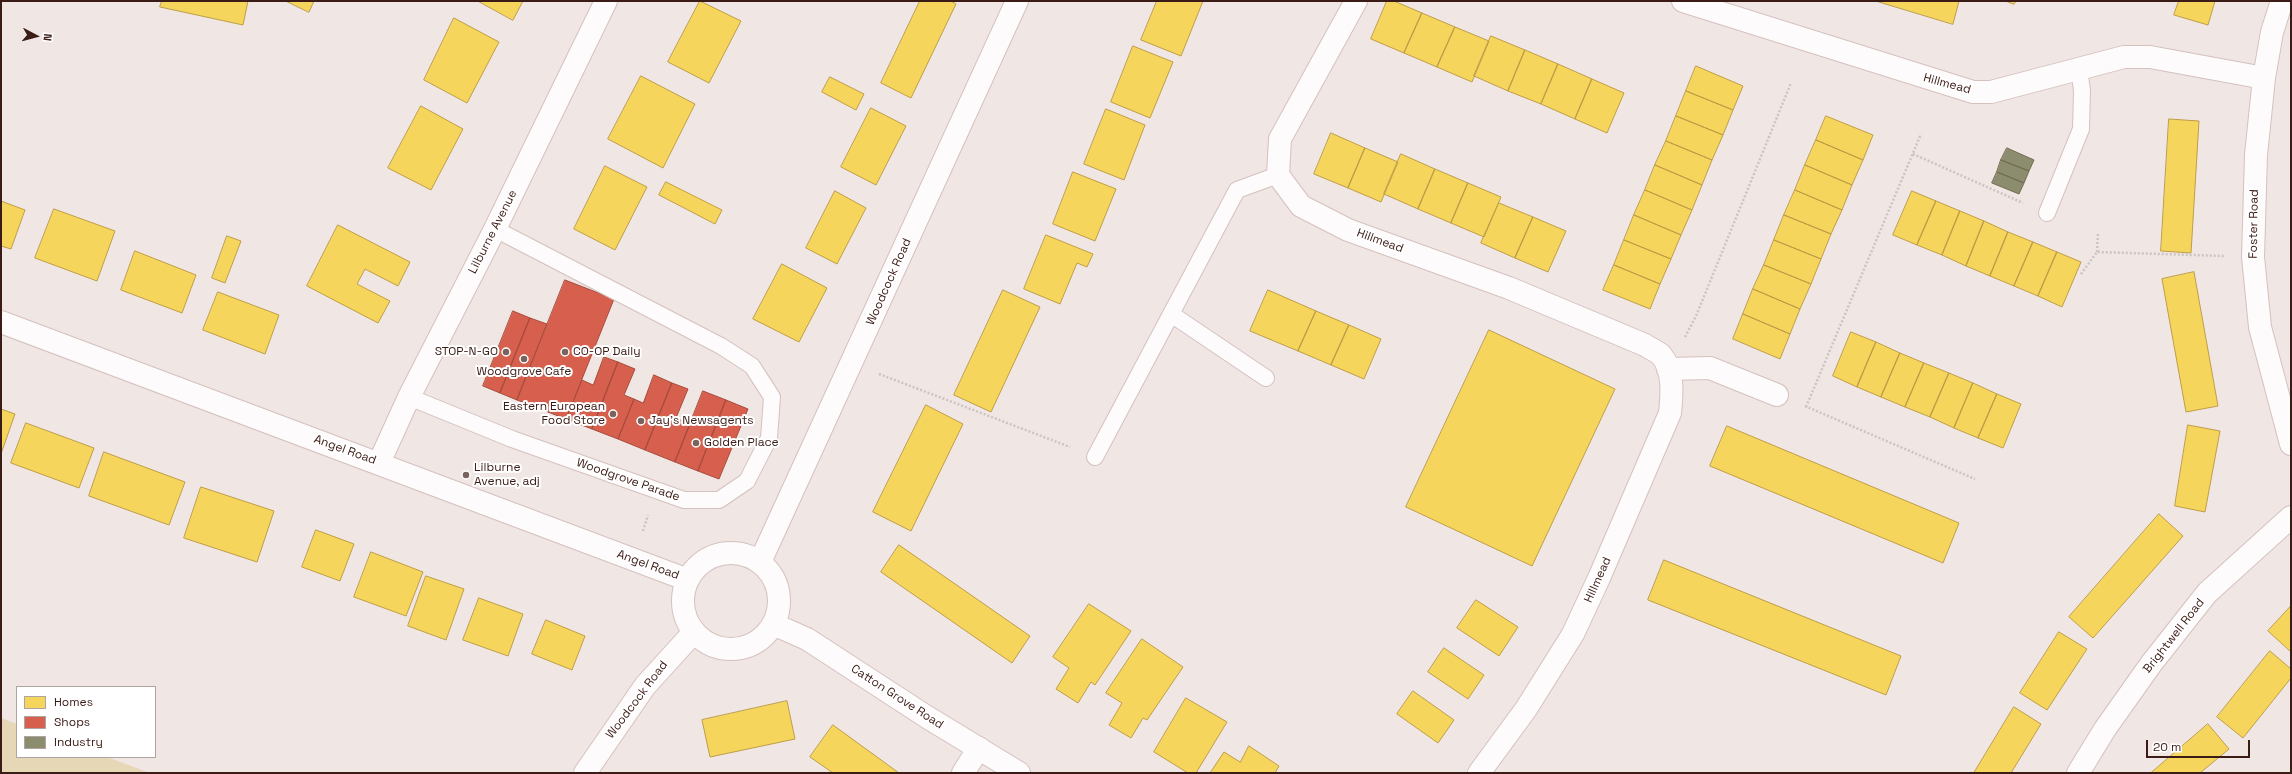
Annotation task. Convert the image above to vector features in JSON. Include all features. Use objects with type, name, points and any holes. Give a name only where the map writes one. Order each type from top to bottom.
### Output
[{"type":"street","name":"Lilburne Avenue","points":[[379,463],[409,397],[495,229],[606,1]]},
{"type":"street","name":"Woodcock Road","points":[[760,562],[1017,1]]},
{"type":"street","points":[[1278,175],[1280,140],[1356,1]]},
{"type":"street","name":"Hillmead","points":[[1683,1],[1973,92],[1991,92],[2124,57],[2150,57],[2264,78]]},
{"type":"street","name":"Foster Road","points":[[2282,1],[2272,32],[2264,78],[2256,156],[2253,257],[2260,327],[2291,444]]},
{"type":"street","name":"Hillmead","points":[[1278,175],[1301,206],[1348,230],[1509,288],[1645,345],[1660,354],[1668,369],[1672,390],[1670,413],[1599,578],[1573,634],[1526,709],[1479,773]]},
{"type":"street","name":"Angel Road","points":[[1,322],[688,580]]},
{"type":"street","points":[[1668,369],[1710,368],[1776,395]]},
{"type":"street","name":"Brightwell Road","points":[[2078,773],[2105,729],[2151,664],[2207,593],[2291,517]]},
{"type":"street","points":[[734,553],[748,556],[760,562],[772,575],[778,591],[779,608],[773,624],[764,636],[750,645],[736,649],[720,648],[706,642],[694,632],[685,616],[683,597],[688,580],[696,568],[707,559],[720,554],[734,553]]},
{"type":"street","name":"Catton Grove Road","points":[[773,624],[806,639],[927,717],[1019,773]]},
{"type":"street","name":"Woodcock Road","points":[[584,773],[645,686],[694,632]]},
{"type":"street","points":[[963,773],[979,748]]},
{"type":"lane","points":[[2047,213],[2081,129],[2082,91],[2079,68]]},
{"type":"lane","points":[[1095,457],[1237,190],[1278,175]]},
{"type":"lane","name":"Woodgrove Parade","points":[[409,397],[512,439],[684,500],[719,500],[737,488],[747,481],[766,444],[769,438],[772,397],[752,366],[721,346],[495,229]]},
{"type":"lane","points":[[1171,314],[1266,378]]},
{"type":"path","points":[[1668,369],[1696,316],[1791,83]]},
{"type":"path","points":[[1921,134],[1806,407],[1976,479]]},
{"type":"path","points":[[1913,154],[2047,213]]},
{"type":"path","points":[[2081,274],[2097,252],[2098,232]]},
{"type":"path","points":[[2097,252],[2253,257]]},
{"type":"path","points":[[852,364],[1095,457]]},
{"type":"shaded area","points":[[1,718],[16,724],[16,758],[110,758],[150,773],[1,773]]},
{"type":"building: Homes","points":[[162,1],[248,1],[243,25],[160,7]]},
{"type":"building: Homes","points":[[286,1],[314,1],[309,12]]},
{"type":"building: Homes","points":[[478,1],[523,1],[513,20]]},
{"type":"building: Homes","points":[[700,1],[741,21],[709,83],[668,62]]},
{"type":"building: Homes","points":[[920,1],[951,1],[956,4],[911,98],[881,83]]},
{"type":"building: Homes","points":[[1157,1],[1203,1],[1181,56],[1141,40]]},
{"type":"building: Homes","points":[[1387,1],[1394,1],[1422,13],[1404,53],[1371,39]]},
{"type":"building: Homes","points":[[1876,1],[1959,1],[1953,24]]},
{"type":"building: Homes","points":[[2006,1],[2016,1],[2014,4]]},
{"type":"building: Homes","points":[[2179,1],[2215,1],[2208,25],[2174,15]]},
{"type":"building: Homes","points":[[1422,13],[1455,27],[1437,67],[1404,53]]},
{"type":"building: Homes","points":[[454,18],[499,42],[467,103],[424,80]]},
{"type":"building: Homes","points":[[1455,27],[1489,41],[1472,82],[1437,67]]},
{"type":"building: Homes","points":[[1491,36],[1525,50],[1508,91],[1474,76]]},
{"type":"building: Homes","points":[[1133,46],[1173,62],[1150,118],[1111,102]]},
{"type":"building: Homes","points":[[1525,50],[1558,64],[1541,104],[1508,91]]},
{"type":"building: Homes","points":[[1558,64],[1592,79],[1575,119],[1541,104]]},
{"type":"building: Homes","points":[[1696,66],[1743,86],[1733,110],[1686,91]]},
{"type":"building: Homes","points":[[641,76],[695,104],[663,168],[608,139]]},
{"type":"building: Homes","points":[[830,77],[864,94],[856,110],[822,92]]},
{"type":"building: Homes","points":[[1592,79],[1624,93],[1607,133],[1575,119]]},
{"type":"building: Homes","points":[[1686,91],[1733,110],[1723,135],[1676,116]]},
{"type":"building: Homes","points":[[421,106],[463,129],[431,190],[388,168]]},
{"type":"building: Homes","points":[[871,108],[906,126],[876,185],[841,167]]},
{"type":"building: Homes","points":[[1106,109],[1145,125],[1124,180],[1084,164]]},
{"type":"building: Homes","points":[[1676,116],[1723,135],[1712,160],[1666,141]]},
{"type":"building: Homes","points":[[1826,116],[1873,135],[1863,160],[1816,140]]},
{"type":"building: Homes","points":[[2169,119],[2199,121],[2191,253],[2161,251]]},
{"type":"building: Homes","points":[[1331,133],[1365,148],[1348,188],[1314,174]]},
{"type":"building: Homes","points":[[1816,140],[1863,160],[1852,185],[1805,165]]},
{"type":"building: Homes","points":[[1666,141],[1712,160],[1702,185],[1655,165]]},
{"type":"building: Homes","points":[[1365,148],[1398,162],[1381,202],[1348,188]]},
{"type":"building: Homes","points":[[1401,154],[1435,169],[1418,209],[1384,194]]},
{"type":"building: Homes","points":[[1655,165],[1702,185],[1692,210],[1645,190]]},
{"type":"building: Homes","points":[[1805,165],[1852,185],[1842,210],[1795,190]]},
{"type":"building: Homes","points":[[605,166],[647,187],[615,250],[574,229]]},
{"type":"building: Homes","points":[[1435,169],[1468,183],[1451,223],[1418,209]]},
{"type":"building: Homes","points":[[1073,172],[1116,189],[1095,241],[1053,224]]},
{"type":"building: Homes","points":[[666,182],[722,210],[715,224],[659,195]]},
{"type":"building: Homes","points":[[1468,183],[1501,197],[1484,237],[1451,223]]},
{"type":"building: Homes","points":[[1645,190],[1692,210],[1681,235],[1634,215]]},
{"type":"building: Homes","points":[[1795,190],[1842,210],[1831,234],[1784,215]]},
{"type":"building: Homes","points":[[835,191],[866,208],[837,264],[806,248]]},
{"type":"building: Homes","points":[[1912,191],[1936,201],[1917,245],[1893,235]]},
{"type":"building: Homes","points":[[1,201],[25,210],[11,249],[1,246]]},
{"type":"building: Homes","points":[[1936,201],[1960,211],[1942,255],[1917,245]]},
{"type":"building: Homes","points":[[1499,203],[1533,217],[1515,258],[1481,243]]},
{"type":"building: Homes","points":[[54,209],[115,231],[97,281],[35,258]]},
{"type":"building: Homes","points":[[1960,211],[1984,221],[1966,266],[1942,255]]},
{"type":"building: Homes","points":[[1634,215],[1681,235],[1671,259],[1624,240]]},
{"type":"building: Homes","points":[[1784,215],[1831,234],[1821,259],[1774,240]]},
{"type":"building: Homes","points":[[1533,217],[1566,231],[1548,272],[1515,258]]},
{"type":"building: Homes","points":[[1984,221],[2008,232],[1990,276],[1966,266]]},
{"type":"building: Homes","points":[[338,225],[410,262],[398,286],[365,269],[357,284],[390,301],[378,323],[307,286]]},
{"type":"building: Homes","points":[[2008,232],[2033,242],[2014,286],[1990,276]]},
{"type":"building: Homes","points":[[1046,235],[1093,254],[1087,267],[1077,263],[1060,304],[1024,289]]},
{"type":"building: Homes","points":[[227,236],[241,241],[225,283],[212,278]]},
{"type":"building: Homes","points":[[1624,240],[1671,259],[1660,284],[1614,265]]},
{"type":"building: Homes","points":[[1774,240],[1821,259],[1811,284],[1764,265]]},
{"type":"building: Homes","points":[[2033,242],[2057,252],[2038,296],[2014,286]]},
{"type":"building: Homes","points":[[135,251],[196,275],[182,313],[121,290]]},
{"type":"building: Homes","points":[[2057,252],[2081,262],[2062,307],[2038,296]]},
{"type":"building: Homes","points":[[782,264],[827,288],[799,342],[753,319]]},
{"type":"building: Homes","points":[[1614,265],[1660,284],[1650,309],[1603,290]]},
{"type":"building: Homes","points":[[1764,265],[1811,284],[1800,309],[1753,289]]},
{"type":"building: Homes","points":[[2194,272],[2218,406],[2186,412],[2162,279]]},
{"type":"building: Homes","points":[[1753,289],[1800,309],[1790,334],[1743,314]]},
{"type":"building: Homes","points":[[1003,290],[1040,307],[991,412],[954,395]]},
{"type":"building: Homes","points":[[1268,290],[1316,311],[1298,351],[1250,331]]},
{"type":"building: Homes","points":[[218,292],[279,315],[265,354],[203,330]]},
{"type":"building: Homes","points":[[1316,311],[1349,325],[1331,365],[1298,351]]},
{"type":"building: Homes","points":[[1743,314],[1790,334],[1780,359],[1733,339]]},
{"type":"building: Homes","points":[[1349,325],[1381,339],[1364,379],[1331,365]]},
{"type":"building: Homes","points":[[1489,330],[1615,389],[1532,566],[1406,507]]},
{"type":"building: Homes","points":[[1851,332],[1876,342],[1857,387],[1833,376]]},
{"type":"building: Homes","points":[[1876,342],[1900,353],[1881,397],[1857,387]]},
{"type":"building: Homes","points":[[1900,353],[1924,363],[1905,407],[1881,397]]},
{"type":"building: Homes","points":[[1924,363],[1949,373],[1930,417],[1905,407]]},
{"type":"building: Homes","points":[[1949,373],[1973,383],[1954,428],[1930,417]]},
{"type":"building: Homes","points":[[1973,383],[1997,394],[1978,438],[1954,428]]},
{"type":"building: Homes","points":[[1997,394],[2021,404],[2003,448],[1978,438]]},
{"type":"building: Homes","points":[[926,405],[963,424],[911,531],[873,512]]},
{"type":"building: Homes","points":[[1,409],[15,414],[1,454]]},
{"type":"building: Homes","points":[[26,423],[94,448],[79,488],[11,463]]},
{"type":"building: Homes","points":[[2188,425],[2220,431],[2205,512],[2175,506]]},
{"type":"building: Homes","points":[[1727,426],[1959,523],[1943,563],[1710,466]]},
{"type":"building: Homes","points":[[104,452],[185,482],[169,525],[89,496]]},
{"type":"building: Homes","points":[[201,487],[274,511],[257,562],[184,538]]},
{"type":"building: Homes","points":[[2159,514],[2183,536],[2093,638],[2069,617]]},
{"type":"building: Homes","points":[[316,530],[354,544],[340,581],[302,567]]},
{"type":"building: Homes","points":[[899,545],[1030,636],[1012,663],[881,572]]},
{"type":"building: Homes","points":[[371,552],[423,572],[406,616],[354,597]]},
{"type":"building: Homes","points":[[1664,560],[1901,656],[1886,695],[1648,600]]},
{"type":"building: Homes","points":[[426,576],[464,589],[446,640],[408,626]]},
{"type":"building: Homes","points":[[479,598],[523,614],[508,656],[463,640]]},
{"type":"building: Homes","points":[[1476,600],[1518,627],[1499,656],[1457,628]]},
{"type":"building: Homes","points":[[1089,604],[1131,631],[1095,685],[1091,682],[1078,703],[1056,689],[1069,668],[1053,657]]},
{"type":"building: Homes","points":[[2291,606],[2291,652],[2268,631]]},
{"type":"building: Homes","points":[[546,620],[585,636],[572,670],[532,654]]},
{"type":"building: Homes","points":[[2059,632],[2087,649],[2047,710],[2020,693]]},
{"type":"building: Homes","points":[[1142,639],[1183,667],[1147,720],[1143,718],[1131,738],[1109,725],[1122,703],[1106,693]]},
{"type":"building: Homes","points":[[1444,648],[1484,675],[1468,699],[1428,672]]},
{"type":"building: Homes","points":[[2270,651],[2291,669],[2291,678],[2243,738],[2217,717]]},
{"type":"building: Homes","points":[[1413,691],[1454,720],[1438,743],[1397,714]]},
{"type":"building: Homes","points":[[1186,698],[1227,722],[1196,773],[1188,773],[1154,752]]},
{"type":"building: Homes","points":[[787,701],[795,739],[710,757],[702,720]]},
{"type":"building: Homes","points":[[2014,707],[2041,724],[2011,773],[1974,773]]},
{"type":"building: Homes","points":[[2208,724],[2229,749],[2200,773],[2151,773]]},
{"type":"building: Homes","points":[[833,725],[899,773],[833,773],[810,757]]},
{"type":"building: Homes","points":[[1249,746],[1279,766],[1275,773],[1210,773],[1224,752],[1240,762]]},
{"type":"building: Shops","name":"CO-OP Daily","points":[[565,280],[614,299],[566,419],[517,400]]},
{"type":"building: Shops","name":"STOP-N-GO","points":[[513,311],[530,318],[500,393],[483,386]]},
{"type":"building: Shops","name":"Woodgrove Cafe","points":[[530,318],[547,324],[517,400],[500,393]]},
{"type":"building: Shops","points":[[604,357],[618,362],[592,429],[566,419],[582,380],[593,385]]},
{"type":"building: Shops","name":"Eastern European Food Store","points":[[618,362],[635,369],[624,395],[634,399],[618,439],[592,429]]},
{"type":"building: Shops","name":"Jay's Newsagents","points":[[654,375],[672,383],[645,450],[618,439],[634,399],[643,403]]},
{"type":"building: Shops","points":[[672,383],[688,389],[676,418],[690,424],[675,462],[645,450]]},
{"type":"building: Shops","name":"Golden Place","points":[[703,391],[726,400],[698,471],[675,462]]},
{"type":"building: Shops","points":[[726,400],[748,409],[719,479],[698,471]]},
{"type":"building: Industry","points":[[2007,148],[2034,160],[2029,171],[2001,160]]},
{"type":"building: Industry","points":[[2001,160],[2029,171],[2024,183],[1997,172]]},
{"type":"building: Industry","points":[[1997,172],[2024,183],[2019,194],[1992,183]]},
{"type":"place","name":"STOP-N-GO","points":[[506,352]]},
{"type":"place","name":"CO-OP Daily","points":[[565,352]]},
{"type":"place","name":"Woodgrove Cafe","points":[[524,359]]},
{"type":"place","name":"Eastern European Food Store","points":[[613,414]]},
{"type":"place","name":"Jay's Newsagents","points":[[641,421]]},
{"type":"place","name":"Golden Place","points":[[696,443]]},
{"type":"place","name":"Lilburne Avenue, adj","points":[[466,475]]}]
